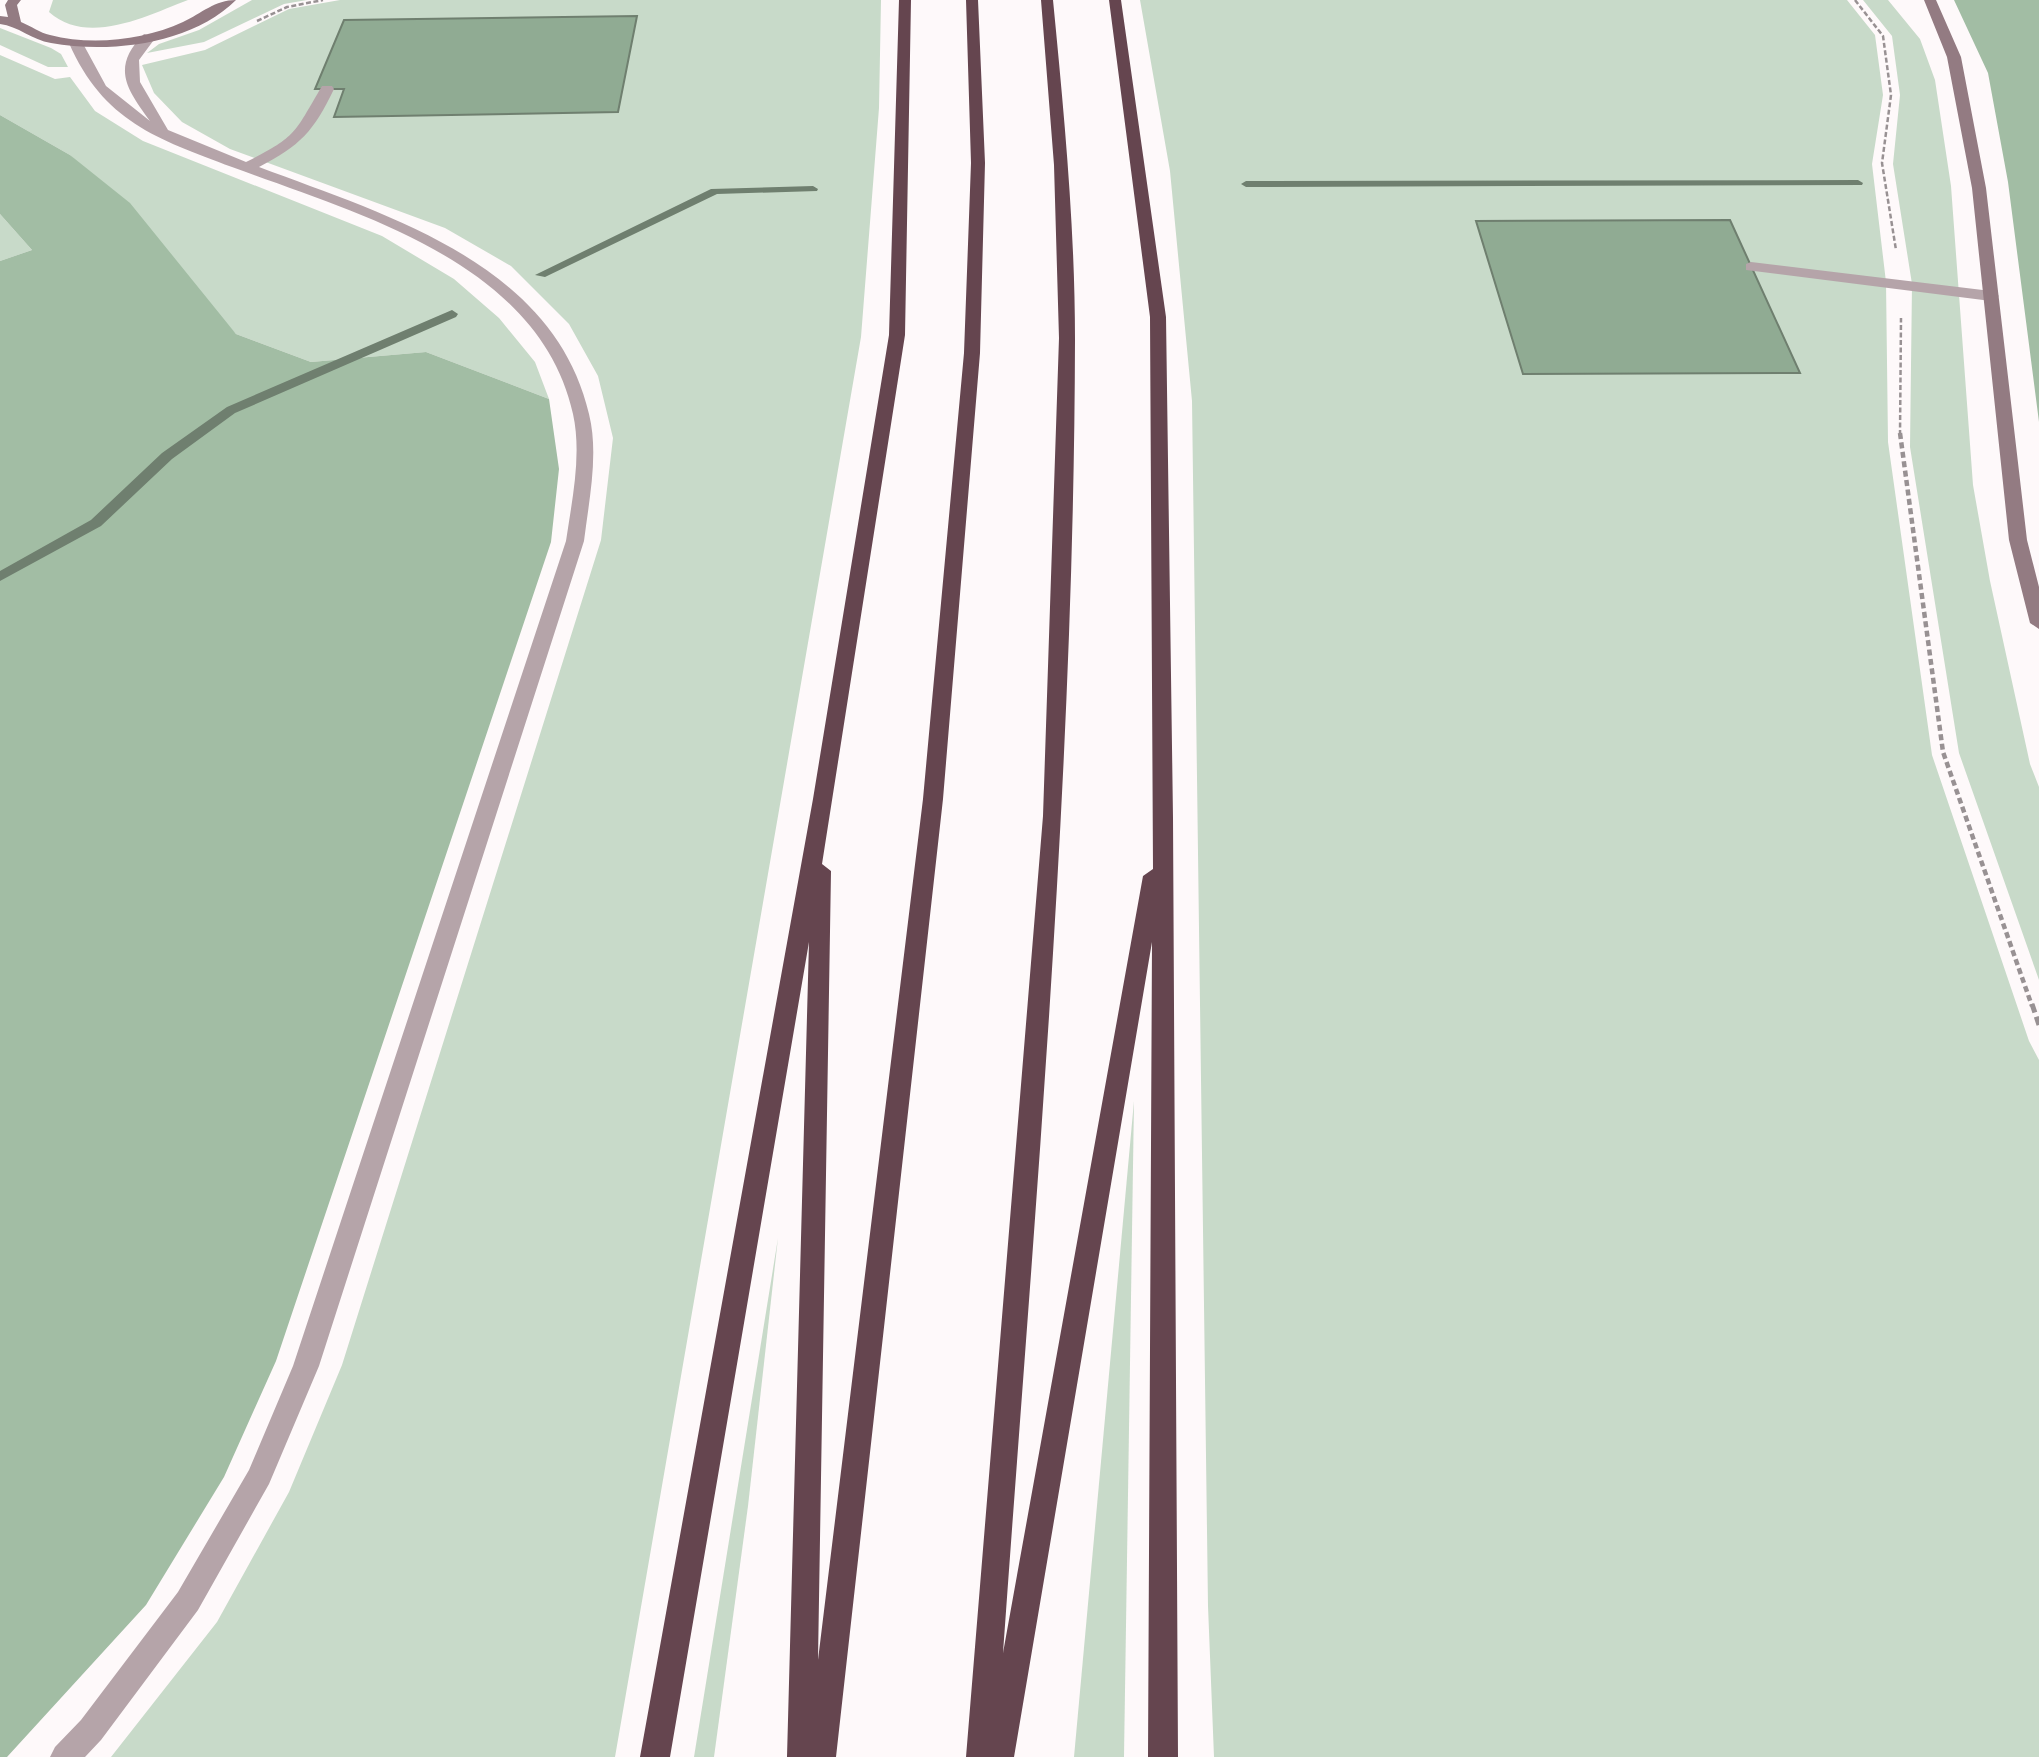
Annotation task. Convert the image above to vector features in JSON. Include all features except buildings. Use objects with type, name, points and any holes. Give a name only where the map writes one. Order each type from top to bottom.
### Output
[{"type":"highway","points":[[655,1757],[823,799],[897,335],[905,0]]},
{"type":"highway","points":[[821,1757],[933,799],[972,353],[978,163],[972,0]]},
{"type":"highway","points":[[981,1757],[1053,803],[1067,338],[1061,164],[1047,0]]},
{"type":"highway","points":[[1115,0],[1158,317],[1163,818],[1163,1757]]},
{"type":"highway","points":[[802,1757],[823,799]]},
{"type":"highway","points":[[999,1757],[1163,818]]},
{"type":"main road","points":[[15,0],[11,5],[15,21],[27,32],[48,39],[76,43],[149,37],[190,23],[224,2]]},
{"type":"main road","points":[[1913,0],[1944,36]]},
{"type":"main road","points":[[1930,0],[1955,57],[1979,188],[2018,540],[2039,623]]},
{"type":"main road","points":[[0,20],[15,21]]},
{"type":"lane","points":[[149,37],[136,47],[129,63],[136,91],[165,133]]},
{"type":"lane","points":[[65,1757],[91,1730],[188,1601],[260,1476],[306,1366],[575,541],[585,468],[581,413],[561,354],[513,297],[460,257],[397,225],[246,168],[165,133],[130,114],[102,90],[87,69],[76,43]]},
{"type":"lane","points":[[246,168],[301,138],[312,125],[327,89]]},
{"type":"lane","points":[[1751,267],[1991,296]]},
{"type":"path","points":[[1856,0],[1883,36],[1891,95],[1882,163],[1902,285],[1900,446],[1943,752],[2039,1025]]},
{"type":"shaded area","points":[[53,0],[188,0],[137,20],[100,28],[65,22],[49,12]]},
{"type":"shaded area","points":[[252,0],[307,0],[284,4],[204,42],[147,53],[159,44],[199,30]]},
{"type":"shaded area","points":[[340,0],[881,0],[879,108],[861,337],[615,1757],[111,1757],[217,1622],[289,1492],[342,1365],[601,540],[613,438],[598,376],[569,324],[511,266],[445,228],[230,149],[182,122],[154,93],[142,65],[205,50],[289,9]]},
{"type":"shaded area","points":[[1140,0],[1847,0],[1875,35],[1883,95],[1872,164],[1886,282],[1888,442],[1932,755],[2029,1041],[2039,1060],[2039,1757],[1214,1757],[1208,1606],[1192,401],[1170,171]]},
{"type":"shaded area","points":[[1863,0],[1888,0],[1920,39],[1935,80],[1951,186],[1973,485],[1990,581],[2030,764],[2039,787],[2039,980],[1959,753],[1910,447],[1912,284],[1893,164],[1900,95],[1892,36]]},
{"type":"shaded area","points":[[1954,0],[2039,0],[2039,422],[2008,182],[1988,73]]},
{"type":"shaded area","points":[[637,16],[618,112],[334,117],[344,89],[315,89],[344,20]]},
{"type":"shaded area","points":[[0,28],[51,48],[61,54],[68,67],[48,67],[0,45]]},
{"type":"shaded area","points":[[0,55],[55,79],[70,77],[95,111],[143,141],[382,236],[454,279],[499,318],[535,362],[549,399],[426,352],[311,362],[236,334],[70,155],[0,115]]},
{"type":"shaded area","points":[[0,115],[70,155],[130,203],[236,334],[311,362],[426,352],[549,399],[559,469],[551,542],[276,1361],[224,1477],[146,1605],[7,1757],[0,1757],[0,261],[32,250],[0,214]]},
{"type":"shaded area","points":[[0,214],[32,250],[0,261]]},
{"type":"shaded area","points":[[1730,220],[1800,373],[1523,374],[1476,221]]},
{"type":"shaded area","points":[[1134,1101],[1124,1757],[1074,1757]]},
{"type":"shaded area","points":[[778,1238],[748,1506],[714,1757],[694,1757]]},
{"type":"waterway","points":[[1246,184],[1858,183]]},
{"type":"waterway","points":[[541,275],[715,191],[813,189]]},
{"type":"waterway","points":[[0,577],[96,523],[167,456],[231,410],[452,314]]}]
